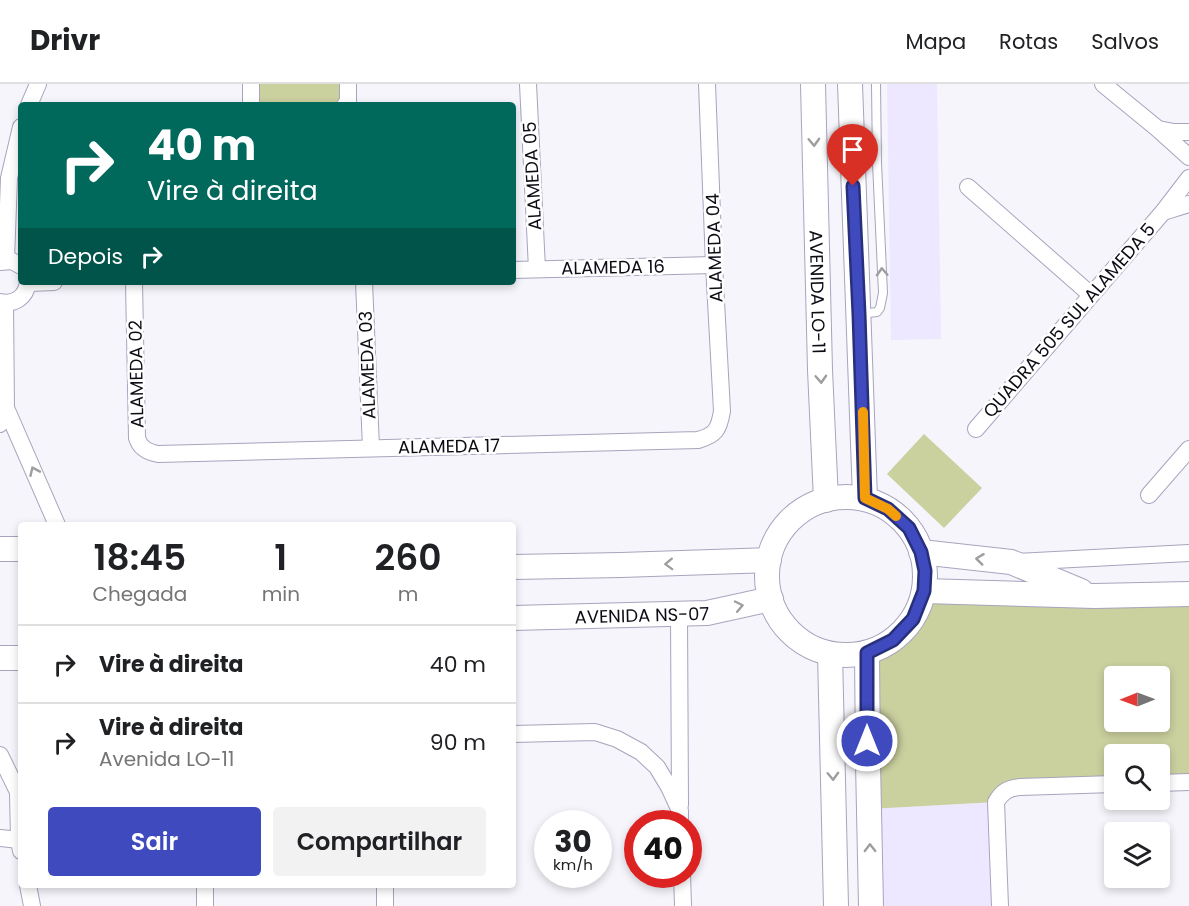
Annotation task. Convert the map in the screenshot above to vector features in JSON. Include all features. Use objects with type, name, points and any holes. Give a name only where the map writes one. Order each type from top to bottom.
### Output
[{"type":"street","points":[[30,102],[38,84]]},
{"type":"street","points":[[251,84],[251,102]]},
{"type":"street","points":[[347,102],[348,84]]},
{"type":"street","name":"ALAMEDA 05","points":[[528,84],[537,269]]},
{"type":"street","name":"ALAMEDA 04","points":[[707,84],[722,411]]},
{"type":"street","name":"AVENIDA LO-11","points":[[813,84],[820,370],[826,500]]},
{"type":"street","points":[[850,84],[865,498]]},
{"type":"street","points":[[1103,84],[1189,157]]},
{"type":"street","points":[[1158,129],[1189,132]]},
{"type":"street","points":[[9,262],[9,178],[18,140]]},
{"type":"street","points":[[1162,212],[1189,178]]},
{"type":"street","points":[[968,187],[1090,294]]},
{"type":"street","points":[[1162,212],[1189,204]]},
{"type":"street","name":"QUADRA 505 SUL ALAMEDA 5","points":[[976,429],[1162,212]]},
{"type":"street","name":"ALAMEDA 16","points":[[516,270],[714,265]]},
{"type":"street","points":[[27,285],[24,296],[12,303],[3,302],[6,408],[56,522]]},
{"type":"street","name":"ALAMEDA 02","points":[[134,285],[137,438],[139,445],[144,449],[158,454]]},
{"type":"street","name":"ALAMEDA 03","points":[[364,285],[371,448]]},
{"type":"street","points":[[0,424],[6,408]]},
{"type":"street","name":"ALAMEDA 17","points":[[158,454],[698,440],[713,435],[722,411]]},
{"type":"street","points":[[1149,495],[1189,449]]},
{"type":"street","points":[[845,497],[865,498],[888,509],[909,528],[921,552],[925,571],[924,591],[913,619],[893,640],[867,653],[848,656],[830,654],[804,643],[783,624],[771,599],[767,580],[769,560],[777,539],[789,522],[806,508],[826,500],[845,497]]},
{"type":"street","points":[[0,549],[18,549]]},
{"type":"street","points":[[921,552],[1011,562],[1189,553]]},
{"type":"street","points":[[516,567],[769,560]]},
{"type":"street","points":[[1011,562],[1095,596]]},
{"type":"street","points":[[924,591],[1095,596],[1189,594]]},
{"type":"street","name":"AVENIDA NS-07","points":[[516,618],[707,613],[771,599]]},
{"type":"street","points":[[679,614],[680,810]]},
{"type":"street","points":[[867,653],[871,906]]},
{"type":"street","points":[[830,654],[836,906]]},
{"type":"street","points":[[0,658],[18,658]]},
{"type":"street","points":[[516,734],[595,732],[617,739],[641,752],[657,768],[669,787],[677,810]]},
{"type":"street","points":[[0,755],[18,785]]},
{"type":"street","points":[[1170,783],[1189,782]]},
{"type":"street","points":[[1000,906],[996,802],[1005,790],[1104,784]]},
{"type":"street","points":[[0,838],[18,844]]},
{"type":"street","points":[[29,888],[32,906]]},
{"type":"street","points":[[205,888],[205,906]]},
{"type":"street","points":[[385,888],[386,906]]},
{"type":"street","points":[[682,888],[683,906]]},
{"type":"lane","points":[[859,314],[877,312],[883,293],[876,84]]},
{"type":"shaded area","points":[[887,84],[937,84],[941,339],[891,340]]},
{"type":"shaded area","points":[[996,802],[999,906],[871,906],[869,809]]},
{"type":"green space","points":[[251,84],[348,84],[348,102],[251,102]]},
{"type":"green space","points":[[924,434],[982,488],[944,528],[887,474]]},
{"type":"green space","points":[[924,591],[1189,594],[1189,783],[1170,784],[1170,744],[1104,744],[1104,786],[1005,790],[996,802],[869,809],[867,653],[913,619]]},
{"type":"slow traffic","points":[[863,412],[865,498],[888,509],[896,516]]},
{"type":"route","points":[[853,186],[865,498],[888,509],[909,528],[921,552],[925,571],[924,591],[913,619],[893,640],[867,653],[867,741]]}]
